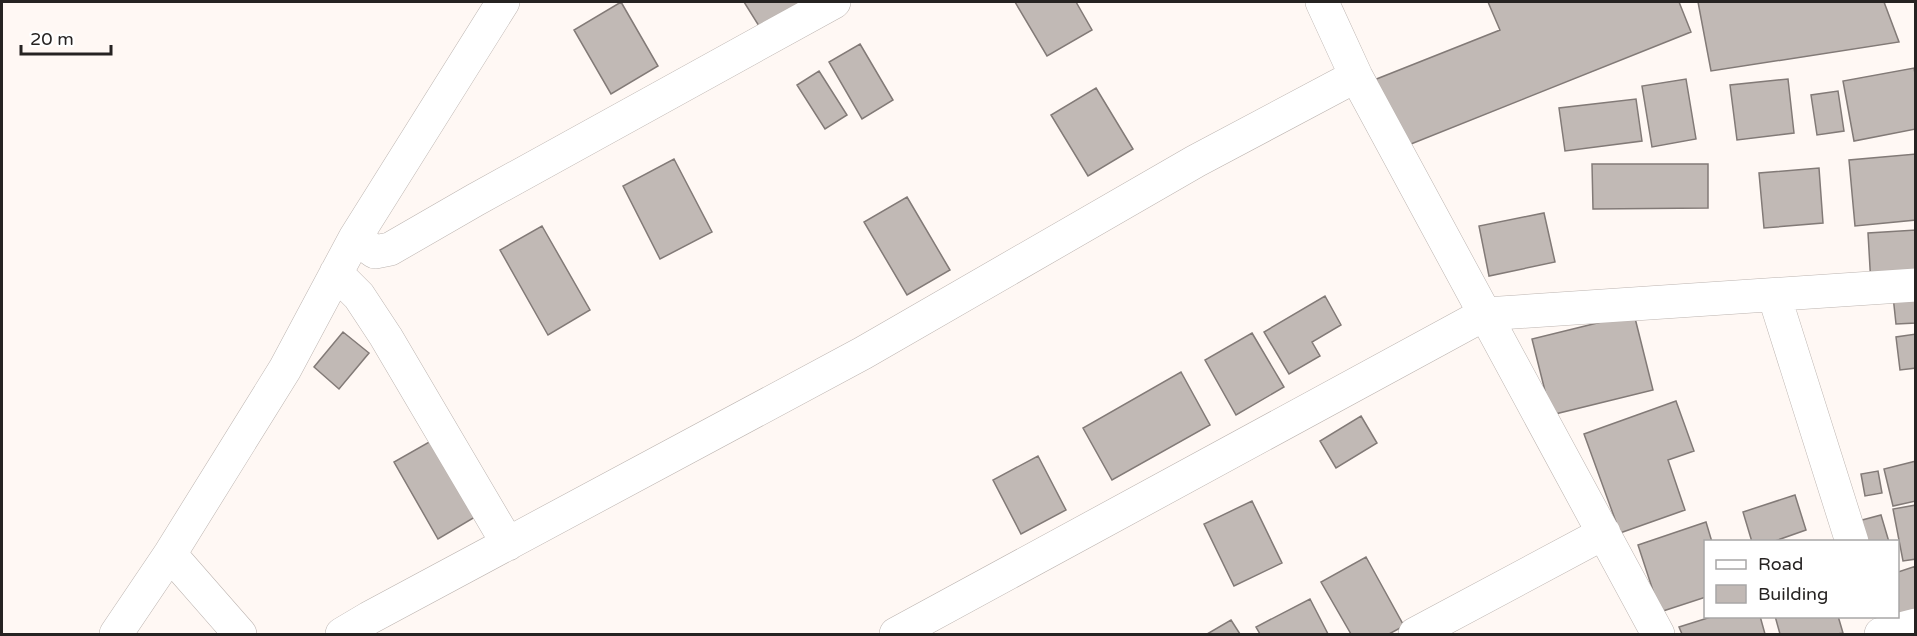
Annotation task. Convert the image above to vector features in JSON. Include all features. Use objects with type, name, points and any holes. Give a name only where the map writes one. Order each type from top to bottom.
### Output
[{"type":"street","points":[[116,634],[170,554],[285,369],[355,238],[503,2]]},
{"type":"street","points":[[355,238],[375,252],[390,249],[485,194],[834,2]]},
{"type":"street","points":[[1322,2],[1356,76],[1658,634]]},
{"type":"street","points":[[342,634],[863,353],[1196,161],[1356,76]]},
{"type":"street","points":[[336,273],[359,296],[386,337],[508,544]]},
{"type":"street","points":[[896,634],[1485,314],[1916,285]]},
{"type":"street","points":[[1774,295],[1851,540]]},
{"type":"street","points":[[1415,634],[1604,533]]},
{"type":"street","points":[[170,554],[240,634]]},
{"type":"street","points":[[1876,618],[1881,634],[1916,625]]},
{"type":"building","points":[[621,2],[658,66],[611,94],[574,30]]},
{"type":"building","points":[[744,2],[815,2],[764,34]]},
{"type":"building","points":[[1015,2],[1076,2],[1092,30],[1047,56]]},
{"type":"building","points":[[1488,2],[1679,2],[1691,32],[1401,148],[1374,80],[1500,30]]},
{"type":"building","points":[[1698,2],[1884,2],[1899,42],[1711,71]]},
{"type":"building","points":[[860,44],[893,100],[862,119],[829,62]]},
{"type":"building","points":[[1914,68],[1916,129],[1854,141],[1843,81]]},
{"type":"building","points":[[819,71],[847,115],[825,129],[797,85]]},
{"type":"building","points":[[1686,79],[1696,139],[1652,147],[1642,86]]},
{"type":"building","points":[[1788,79],[1794,133],[1737,140],[1730,85]]},
{"type":"building","points":[[1096,88],[1133,149],[1088,176],[1051,115]]},
{"type":"building","points":[[1838,91],[1844,131],[1817,135],[1811,95]]},
{"type":"building","points":[[1636,99],[1642,141],[1565,151],[1559,108]]},
{"type":"building","points":[[1916,154],[1916,220],[1855,226],[1849,160]]},
{"type":"building","points":[[674,159],[712,232],[660,259],[623,186]]},
{"type":"building","points":[[1592,164],[1708,164],[1708,208],[1593,209]]},
{"type":"building","points":[[1819,168],[1823,223],[1764,228],[1759,173]]},
{"type":"building","points":[[907,197],[950,270],[907,295],[864,222]]},
{"type":"building","points":[[1544,213],[1555,262],[1489,276],[1479,226]]},
{"type":"building","points":[[542,226],[590,310],[548,335],[500,250]]},
{"type":"building","points":[[1916,230],[1916,282],[1871,285],[1868,233]]},
{"type":"building","points":[[1916,294],[1916,323],[1896,324],[1893,296]]},
{"type":"building","points":[[1325,296],[1341,325],[1312,342],[1320,356],[1289,374],[1264,332]]},
{"type":"building","points":[[1634,314],[1653,390],[1551,415],[1532,339]]},
{"type":"building","points":[[343,332],[369,353],[339,389],[314,367]]},
{"type":"building","points":[[1252,333],[1284,387],[1236,415],[1205,360]]},
{"type":"building","points":[[1916,334],[1916,368],[1900,370],[1896,337]]},
{"type":"building","points":[[1181,372],[1210,425],[1112,480],[1083,428]]},
{"type":"building","points":[[1676,401],[1694,451],[1668,460],[1685,510],[1620,533],[1584,434]]},
{"type":"building","points":[[1361,416],[1377,443],[1336,468],[1320,441]]},
{"type":"building","points":[[431,441],[475,517],[438,539],[394,462]]},
{"type":"building","points":[[1038,456],[1066,510],[1021,534],[993,480]]},
{"type":"building","points":[[1916,461],[1916,501],[1893,506],[1884,469]]},
{"type":"building","points":[[1878,471],[1882,493],[1865,496],[1861,474]]},
{"type":"building","points":[[1795,495],[1806,530],[1778,540],[1751,540],[1743,512]]},
{"type":"building","points":[[1252,501],[1282,563],[1234,586],[1204,524]]},
{"type":"building","points":[[1916,505],[1916,559],[1903,561],[1893,509]]},
{"type":"building","points":[[1881,515],[1888,540],[1851,540],[1847,524]]},
{"type":"building","points":[[1706,522],[1711,540],[1704,540],[1704,598],[1660,612],[1638,545]]},
{"type":"building","points":[[1366,557],[1404,626],[1389,634],[1351,634],[1321,582]]},
{"type":"building","points":[[1916,566],[1916,621],[1884,632],[1880,618],[1899,618],[1899,572]]},
{"type":"building","points":[[1310,599],[1328,634],[1260,634],[1256,627]]},
{"type":"building","points":[[1708,618],[1761,618],[1765,634],[1682,634],[1679,627]]},
{"type":"building","points":[[1776,618],[1839,618],[1843,633],[1837,634],[1780,634]]},
{"type":"building","points":[[1231,620],[1240,634],[1207,634]]}]
